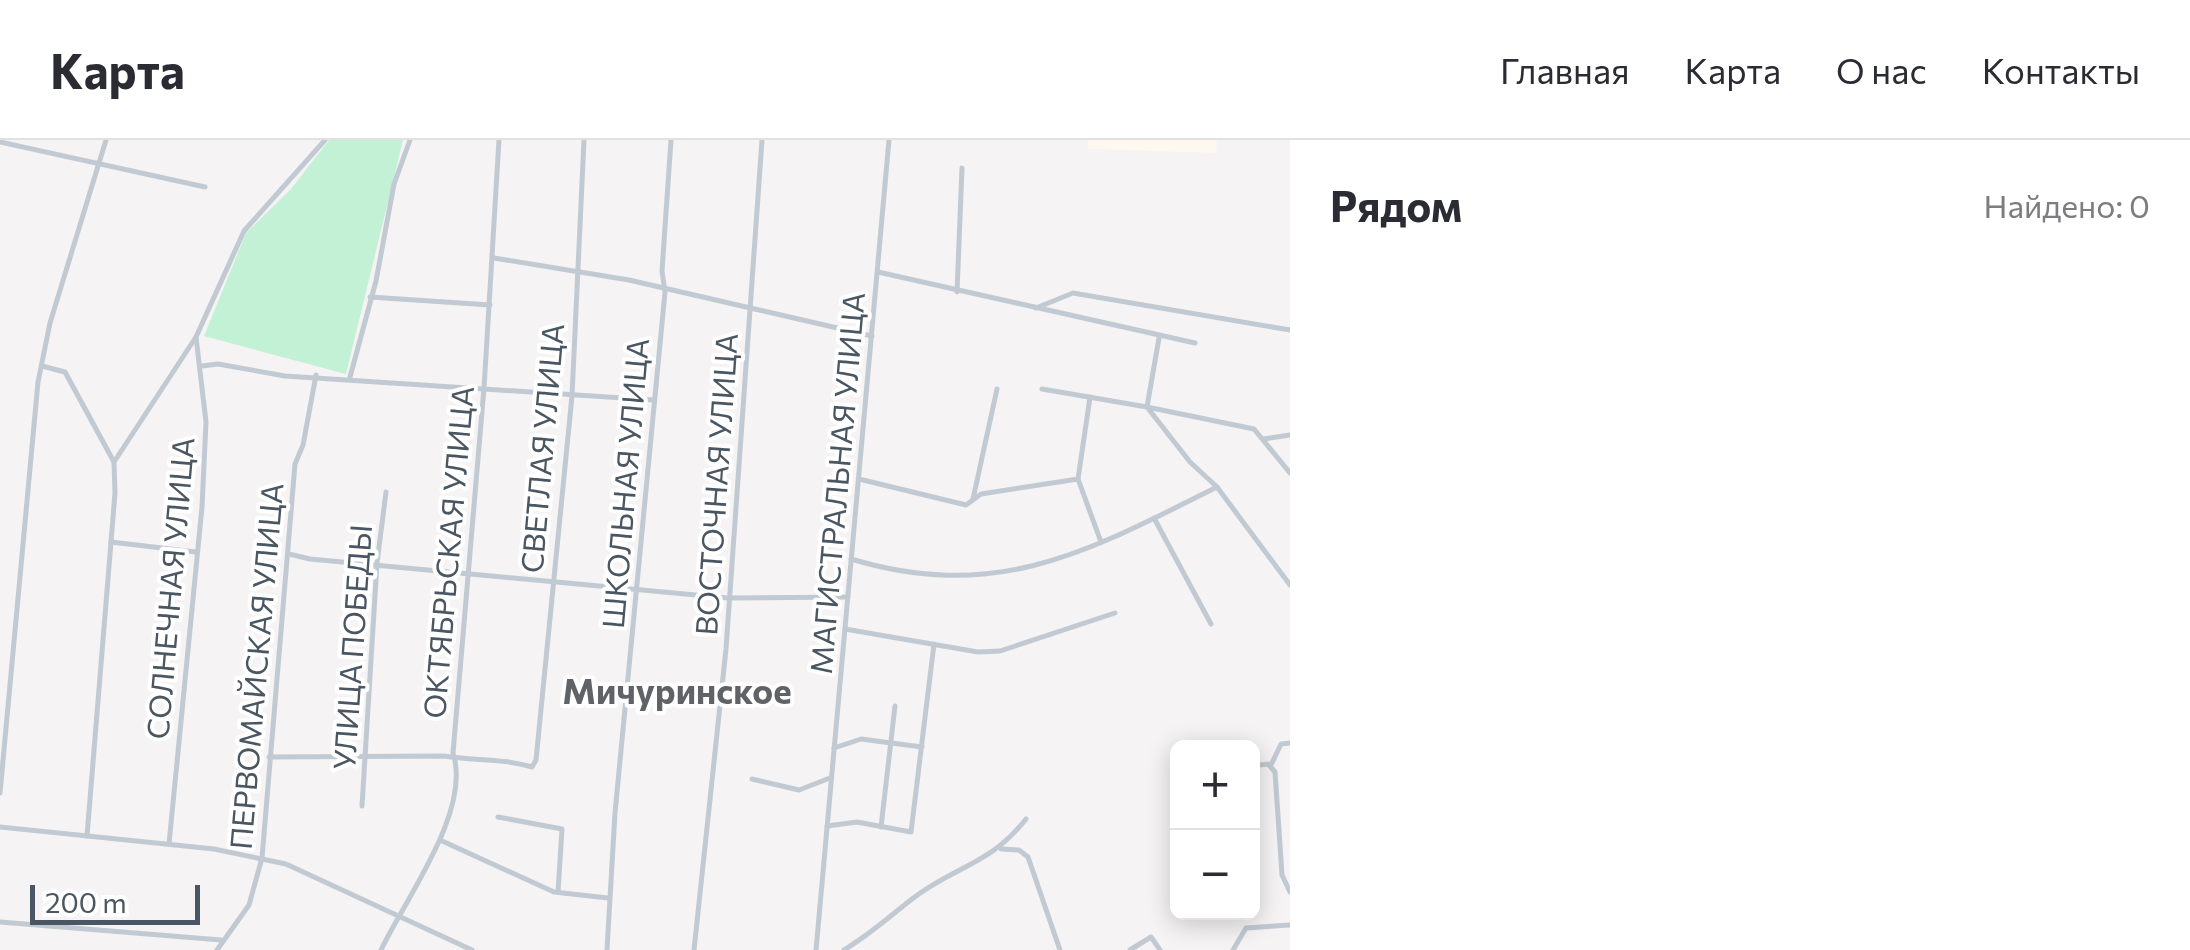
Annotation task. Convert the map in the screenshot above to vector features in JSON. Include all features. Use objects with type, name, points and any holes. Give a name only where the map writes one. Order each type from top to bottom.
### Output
[{"type":"street","points":[[0,793],[41,366],[106,140]]},
{"type":"street","points":[[114,462],[196,337],[244,231],[325,140]]},
{"type":"street","points":[[350,377],[394,184],[410,140]]},
{"type":"street","name":"ОКТЯБРЬСКАЯ УЛИЦА","points":[[382,950],[440,840],[457,766],[454,758],[494,258],[499,140]]},
{"type":"street","name":"СВЕТЛАЯ УЛИЦА","points":[[454,758],[504,759],[532,767],[536,760],[572,396],[584,140]]},
{"type":"street","name":"ШКОЛЬНАЯ УЛИЦА","points":[[607,950],[608,898],[664,287],[671,140]]},
{"type":"street","name":"ВОСТОЧНАЯ УЛИЦА","points":[[694,950],[728,598],[762,140]]},
{"type":"street","name":"МАГИСТРАЛЬНАЯ УЛИЦА","points":[[816,950],[889,140]]},
{"type":"street","points":[[6,142],[206,187]]},
{"type":"street","points":[[957,292],[962,168]]},
{"type":"street","points":[[494,258],[664,287],[872,336]]},
{"type":"street","points":[[878,272],[1158,338],[1195,343]]},
{"type":"street","points":[[1034,310],[1073,293],[1290,330]]},
{"type":"street","points":[[370,297],[490,305]]},
{"type":"street","name":"СОЛНЕЧНАЯ УЛИЦА","points":[[170,844],[206,422],[196,337]]},
{"type":"street","points":[[1158,338],[1146,407],[1190,462],[1216,486],[1290,586]]},
{"type":"street","points":[[202,366],[218,364],[284,376],[350,377],[654,400]]},
{"type":"street","points":[[41,366],[66,372],[114,462],[86,836]]},
{"type":"street","name":"ПЕРВОМАЙСКАЯ УЛИЦА","points":[[216,950],[249,905],[262,858],[295,464],[303,445],[316,375]]},
{"type":"street","points":[[1042,388],[1254,429],[1290,473]]},
{"type":"street","points":[[973,499],[997,389]]},
{"type":"street","points":[[1090,397],[1078,479],[1102,542]]},
{"type":"street","points":[[1264,439],[1290,435]]},
{"type":"street","points":[[859,478],[966,505],[973,499],[1078,479]]},
{"type":"street","points":[[852,559],[948,577],[983,578],[1059,560],[1216,486]]},
{"type":"street","name":"УЛИЦА ПОБЕДЫ","points":[[362,806],[377,564],[386,492]]},
{"type":"street","points":[[1154,518],[1211,624]]},
{"type":"street","points":[[111,542],[196,552]]},
{"type":"street","points":[[288,554],[467,575],[728,598],[848,597]]},
{"type":"street","points":[[845,629],[978,652],[1000,651],[1115,614]]},
{"type":"street","points":[[826,826],[857,822],[911,832],[934,644]]},
{"type":"street","points":[[880,827],[895,706]]},
{"type":"street","points":[[834,748],[861,739],[922,748]]},
{"type":"street","points":[[1271,765],[1281,744],[1290,742]]},
{"type":"street","points":[[269,756],[454,758]]},
{"type":"street","points":[[1260,766],[1271,765]]},
{"type":"street","points":[[1271,765],[1275,772],[1282,875],[1290,892]]},
{"type":"street","points":[[752,779],[804,790],[831,778]]},
{"type":"street","points":[[498,817],[562,829],[558,892]]},
{"type":"street","points":[[844,950],[880,928],[914,897],[1002,848],[1026,819]]},
{"type":"street","points":[[0,827],[170,844],[262,858],[304,870],[472,950]]},
{"type":"street","points":[[440,840],[491,866],[558,892],[608,898]]},
{"type":"street","points":[[1002,848],[1019,850],[1028,856],[1060,950]]},
{"type":"street","points":[[0,922],[221,940]]},
{"type":"street","points":[[1233,950],[1246,928],[1290,925]]},
{"type":"street","points":[[1130,950],[1150,937],[1160,950]]},
{"type":"shaded area","points":[[1088,140],[1217,140],[1216,153],[1088,149]]},
{"type":"green space","points":[[329,140],[403,140],[346,374],[204,336],[246,233],[291,189]]},
{"type":"district","name":"Мичуринское","points":[[677,689]]}]
